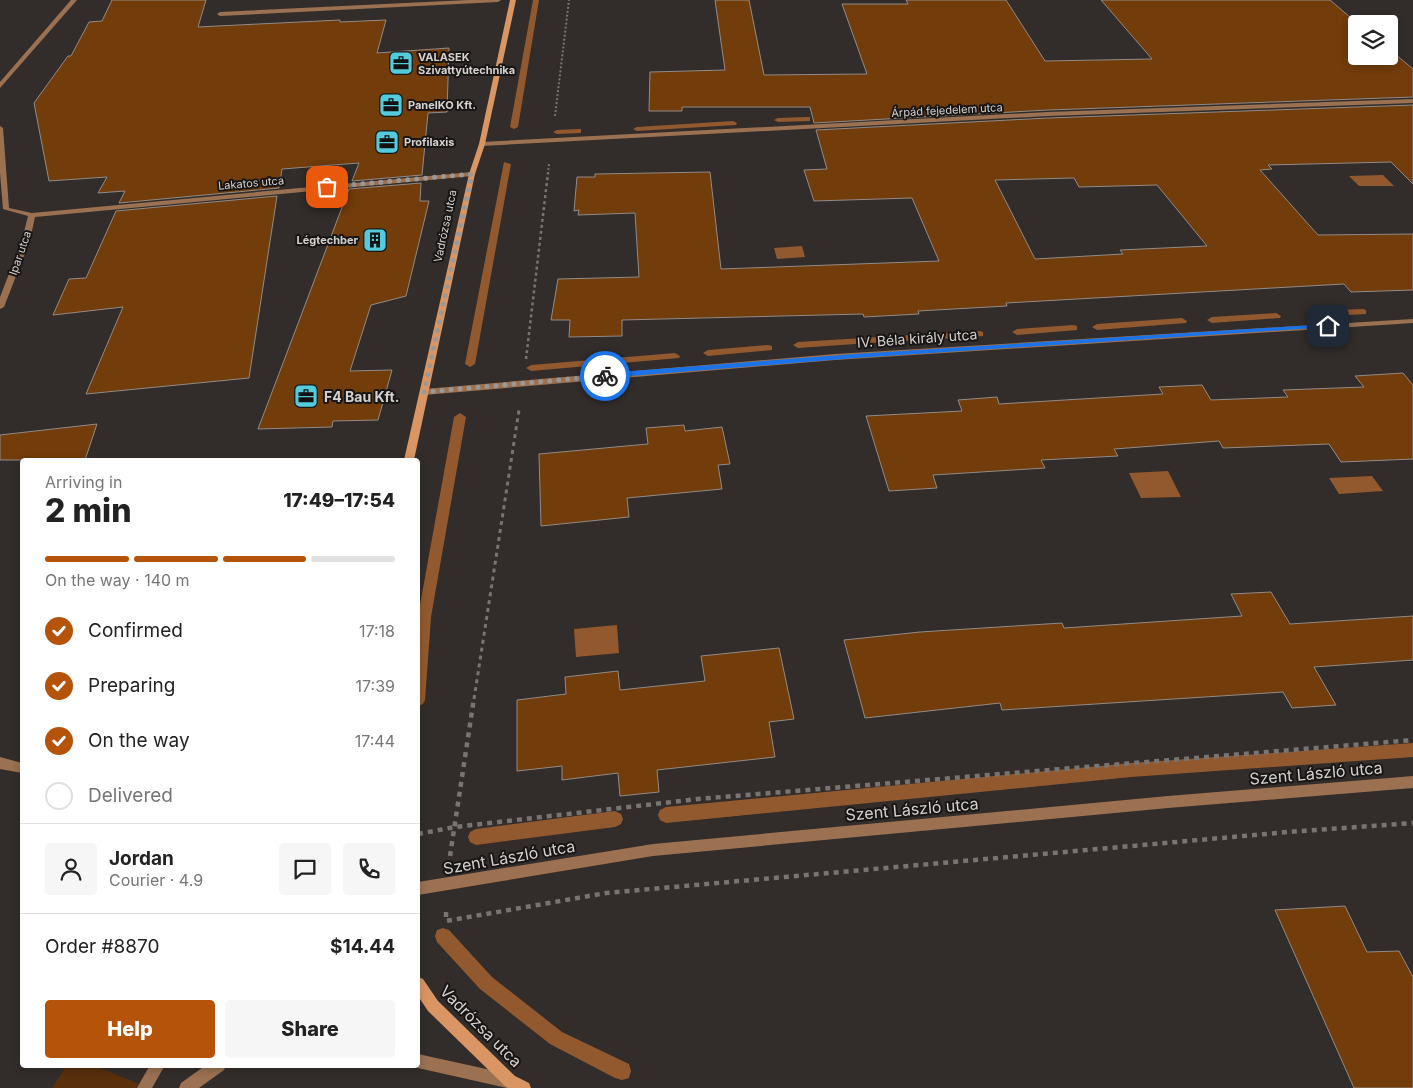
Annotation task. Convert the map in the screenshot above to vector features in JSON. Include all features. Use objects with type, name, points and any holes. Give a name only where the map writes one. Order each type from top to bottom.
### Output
[{"type":"street","points":[[0,86],[74,0]]},
{"type":"street","points":[[220,14],[498,0]]},
{"type":"street","name":"Vadrózsa utca","points":[[409,458],[472,174],[482,144],[513,0]]},
{"type":"street","name":"Árpád fejedelem utca","points":[[482,144],[1048,114],[1413,101]]},
{"type":"street","name":"Ipar utca","points":[[0,128],[6,209],[32,215],[26,240],[0,307]]},
{"type":"street","name":"Lakatos utca","points":[[32,215],[472,174]]},
{"type":"street","name":"IV. Béla király utca","points":[[424,392],[521,382],[845,356],[1413,322]]},
{"type":"street","points":[[0,763],[20,768]]},
{"type":"street","name":"Szent László utca","points":[[420,889],[653,850],[1178,801],[1413,782]]},
{"type":"street","name":"Vadrózsa utca","points":[[420,987],[433,1006],[510,1081],[524,1088]]},
{"type":"street","points":[[420,1061],[510,1081]]},
{"type":"street","points":[[144,1088],[156,1068]]},
{"type":"street","points":[[186,1088],[215,1068]]},
{"type":"path","points":[[569,0],[526,360],[521,382],[520,401],[445,884],[446,921],[606,894],[1288,832],[1413,823]]},
{"type":"path","points":[[420,834],[698,799],[1413,740]]},
{"type":"shaded area","points":[[1383,175],[1394,186],[1359,186],[1349,176]]},
{"type":"shaded area","points":[[802,246],[805,257],[777,259],[774,248]]},
{"type":"shaded area","points":[[1168,471],[1181,497],[1141,498],[1129,473]]},
{"type":"shaded area","points":[[1372,476],[1383,491],[1339,494],[1329,478]]},
{"type":"shaded area","points":[[617,625],[619,653],[576,657],[574,629]]},
{"type":"shaded area","points":[[65,1068],[100,1068],[149,1088],[52,1088]]},
{"type":"building","points":[[112,0],[206,0],[198,27],[340,20],[340,22],[386,20],[377,53],[449,48],[447,112],[428,113],[422,175],[352,181],[359,163],[282,169],[279,188],[119,203],[125,191],[98,193],[107,177],[49,181],[34,103],[68,56],[71,56],[89,22],[102,21]]},
{"type":"building","points":[[715,0],[749,0],[764,75],[867,74],[842,4],[908,4],[906,0],[1006,0],[1045,61],[1152,59],[1101,0],[1330,0],[1348,15],[1348,65],[1398,65],[1398,56],[1413,69],[1413,97],[1048,110],[814,123],[810,107],[682,107],[682,111],[649,111],[650,72],[725,70]]},
{"type":"building","points":[[1413,105],[1413,184],[1391,162],[1268,165],[1272,169],[1260,170],[1318,235],[1413,234],[1413,290],[1351,292],[1344,284],[1006,303],[1007,306],[918,311],[919,314],[864,317],[863,314],[622,320],[622,336],[569,337],[570,320],[551,320],[558,279],[639,277],[635,213],[578,215],[579,210],[574,211],[577,177],[595,177],[595,174],[710,172],[721,269],[939,261],[912,198],[814,201],[804,170],[827,169],[816,130],[1048,118]],"holes":[[[1074,178],[1079,187],[1157,185],[1207,246],[1120,250],[1123,254],[1035,259],[995,180]]]},
{"type":"building","points":[[421,183],[420,201],[429,201],[406,296],[371,305],[350,371],[392,370],[378,420],[333,421],[332,427],[258,429],[349,189]]},
{"type":"building","points":[[277,196],[249,378],[86,394],[123,307],[53,315],[69,279],[86,278],[116,211]]},
{"type":"building","points":[[1403,373],[1413,385],[1413,459],[1341,462],[1329,444],[1223,448],[1219,441],[1114,449],[1118,456],[1041,460],[1045,468],[933,475],[937,488],[889,491],[866,416],[962,411],[958,400],[997,397],[999,404],[1163,394],[1159,387],[1202,385],[1211,400],[1288,397],[1283,390],[1364,387],[1355,376]]},
{"type":"building","points":[[97,424],[86,458],[20,458],[20,460],[0,460],[0,435]]},
{"type":"building","points":[[684,425],[685,431],[722,427],[730,464],[718,465],[722,489],[627,498],[629,517],[541,526],[539,454],[648,444],[646,428]]},
{"type":"building","points":[[1271,592],[1290,624],[1413,616],[1413,660],[1314,667],[1336,705],[1292,708],[1283,692],[1002,710],[1000,703],[865,718],[844,640],[920,632],[1062,623],[1064,628],[1242,616],[1231,594]]},
{"type":"building","points":[[779,648],[794,719],[769,722],[775,757],[657,770],[659,792],[620,796],[618,773],[562,780],[562,766],[517,771],[517,700],[566,694],[565,677],[618,671],[620,690],[705,681],[701,656]]},
{"type":"building","points":[[1345,906],[1367,952],[1399,951],[1413,977],[1413,1088],[1354,1088],[1275,910]]},
{"type":"waterway","points":[[514,127],[536,0]]},
{"type":"waterway","points":[[778,120],[807,119]]},
{"type":"waterway","points":[[637,129],[733,123]]},
{"type":"waterway","points":[[557,132],[578,131]]},
{"type":"waterway","points":[[470,364],[507,164]]},
{"type":"waterway","points":[[1313,314],[1363,312]]},
{"type":"waterway","points":[[1212,320],[1276,316]]},
{"type":"waterway","points":[[1097,327],[1182,321]]},
{"type":"waterway","points":[[1017,332],[1073,328]]},
{"type":"waterway","points":[[907,338],[979,334]]},
{"type":"waterway","points":[[798,345],[880,340]]},
{"type":"waterway","points":[[708,353],[768,348]]},
{"type":"waterway","points":[[531,368],[675,356]]},
{"type":"waterway","points":[[420,672],[424,617],[460,417]]},
{"type":"waterway","points":[[666,815],[1131,770],[1413,750]]},
{"type":"waterway","points":[[476,837],[615,819]]},
{"type":"waterway","points":[[443,936],[486,983],[556,1038],[622,1071]]},
{"type":"way so far","points":[[327,187],[472,174],[424,392],[605,376]]},
{"type":"place","name":"VALASEK Szivattyútechnika","points":[[401,63]]},
{"type":"place","name":"PanelKO Kft.","points":[[391,105]]},
{"type":"place","name":"Profilaxis","points":[[387,142]]},
{"type":"place","name":"Légtechber","points":[[375,240]]},
{"type":"place","name":"F4 Bau Kft.","points":[[306,396]]},
{"type":"route","points":[[605,376],[855,356],[1328,326]]}]
